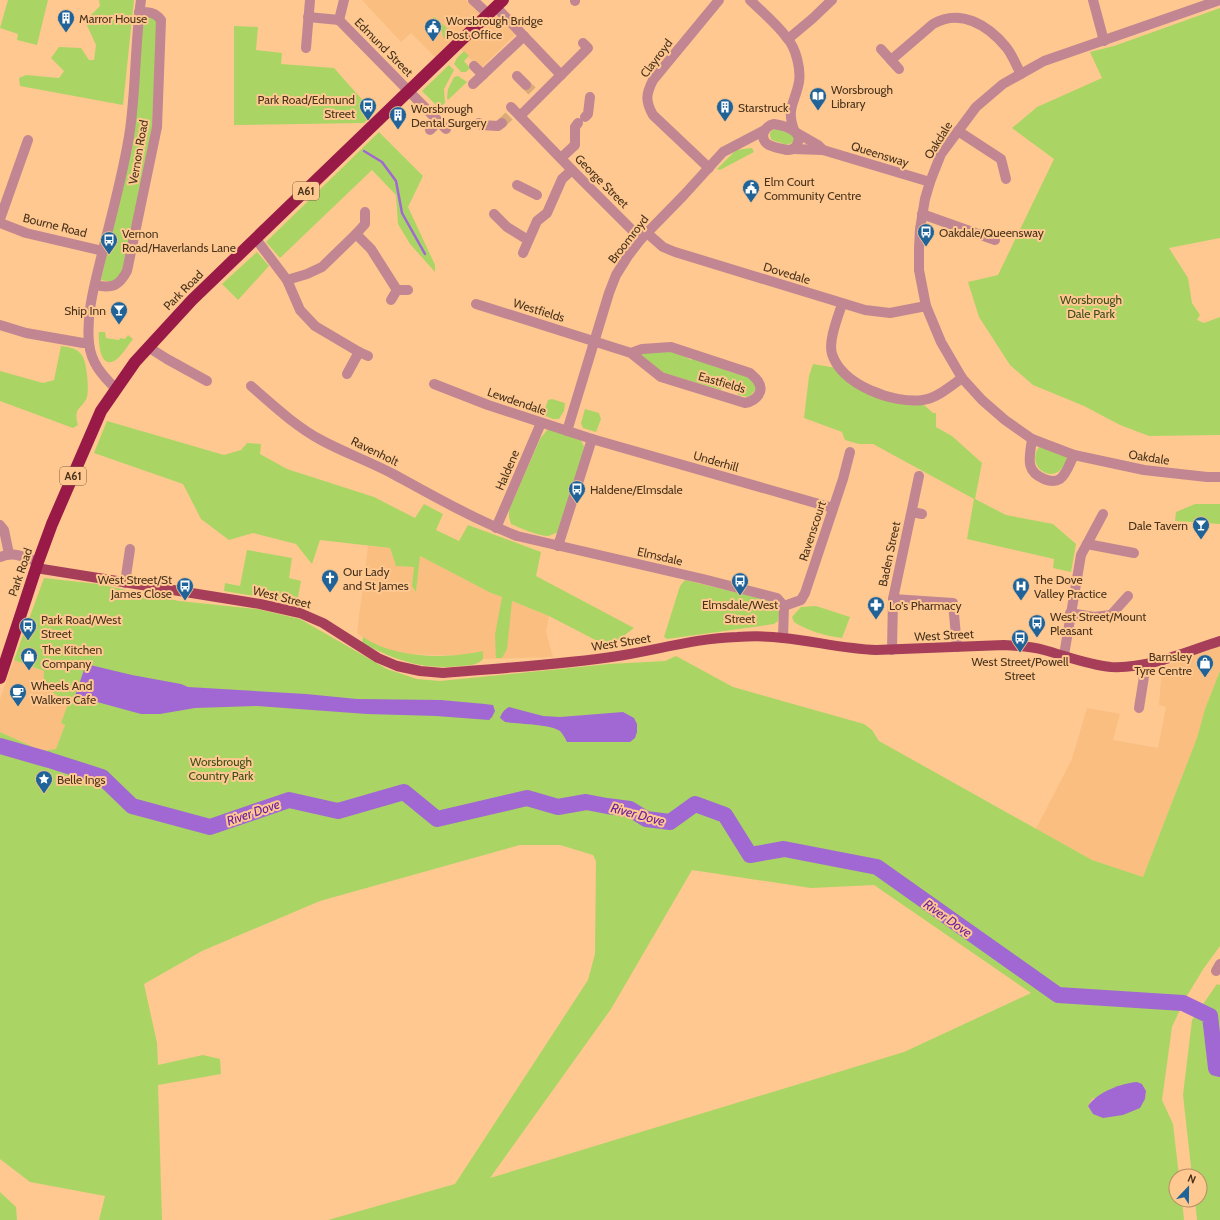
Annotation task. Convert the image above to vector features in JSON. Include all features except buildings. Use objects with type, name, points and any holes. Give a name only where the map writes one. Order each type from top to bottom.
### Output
[{"type":"highway","name":"Park Road","points":[[0,678],[52,524],[96,423],[116,389],[148,347],[192,300],[496,7]]},
{"type":"main road","name":"West Street","points":[[37,565],[126,582],[260,604],[300,613],[323,624],[372,654],[397,666],[420,671],[443,673],[585,660],[625,655],[704,640],[759,636],[783,638],[862,650],[1004,645],[1024,646],[1064,655],[1089,663],[1112,667],[1133,667],[1146,664],[1220,641]]},
{"type":"street","name":"Vernon Road","points":[[116,389],[98,370],[92,358],[89,343],[90,308],[121,175],[130,129],[141,0]]},
{"type":"street","points":[[306,48],[310,0]]},
{"type":"street","points":[[308,17],[340,20],[344,0]]},
{"type":"street","points":[[474,0],[496,7],[561,75]]},
{"type":"street","name":"Clayroyd","points":[[709,168],[653,115],[648,106],[647,96],[649,88],[654,80],[719,0]]},
{"type":"street","points":[[750,0],[788,38],[794,49],[799,71],[799,81],[790,112],[799,140],[793,149]]},
{"type":"street","points":[[788,38],[812,19],[832,0]]},
{"type":"street","points":[[1093,0],[1104,41]]},
{"type":"street","name":"Oakdale","points":[[1220,0],[1044,62],[1003,84],[976,107],[941,154],[930,182],[922,214],[919,248],[919,270],[926,306],[941,342],[962,378],[982,400],[1005,420],[1032,439],[1074,455],[1144,470],[1220,477]]},
{"type":"street","name":"Vernon Road","points":[[95,285],[114,286],[122,281],[127,271],[157,127],[161,20],[153,13],[139,12]]},
{"type":"street","points":[[891,60],[933,24],[941,19],[952,16],[965,18],[982,26],[993,35],[1006,47],[1021,74]]},
{"type":"street","name":"Edmund Street","points":[[340,20],[446,129]]},
{"type":"street","points":[[473,84],[524,36]]},
{"type":"street","points":[[479,123],[481,125],[498,126],[512,114],[533,91],[561,75],[588,48],[583,43]]},
{"type":"street","points":[[881,48],[899,69]]},
{"type":"street","points":[[474,66],[483,75]]},
{"type":"street","points":[[517,76],[533,91]]},
{"type":"street","name":"George Street","points":[[561,158],[575,145],[575,126],[588,114],[590,97]]},
{"type":"street","name":"Broomroyd","points":[[567,430],[609,293],[616,275],[628,256],[644,236],[727,148],[744,142],[790,112]]},
{"type":"street","name":"George Street","points":[[512,114],[644,236]]},
{"type":"street","points":[[430,130],[438,122]]},
{"type":"street","points":[[766,143],[763,136],[769,127]]},
{"type":"street","name":"Queensway","points":[[769,127],[796,132],[818,145],[823,150]]},
{"type":"street","points":[[958,131],[1001,159],[1006,179]]},
{"type":"street","points":[[0,219],[28,140]]},
{"type":"street","name":"Broomroyd","points":[[744,142],[766,143]]},
{"type":"street","name":"Queensway","points":[[766,143],[786,150],[823,150],[930,182]]},
{"type":"street","points":[[544,198],[572,170]]},
{"type":"street","points":[[517,185],[544,198]]},
{"type":"street","points":[[522,253],[537,221],[547,213],[544,198]]},
{"type":"street","points":[[287,280],[307,274],[322,266],[365,224],[365,212]]},
{"type":"street","points":[[494,214],[506,227],[528,240]]},
{"type":"street","points":[[922,214],[995,240]]},
{"type":"street","name":"Bourne Road","points":[[0,223],[26,233],[103,251]]},
{"type":"street","points":[[356,234],[371,250],[397,290]]},
{"type":"street","name":"Dovedale","points":[[644,236],[675,252],[865,310],[890,313],[926,306]]},
{"type":"street","points":[[256,239],[287,280],[300,310],[315,326],[363,354],[347,374]]},
{"type":"street","points":[[397,290],[408,290]]},
{"type":"street","points":[[390,300],[397,290]]},
{"type":"street","name":"Westfields","points":[[476,304],[595,341]]},
{"type":"street","points":[[842,304],[831,342],[832,354],[838,366],[867,389],[887,397],[905,400],[923,400],[939,394],[962,378]]},
{"type":"street","points":[[0,325],[26,333],[83,344],[89,343]]},
{"type":"street","name":"Eastfields","points":[[595,341],[631,353],[660,377],[745,403],[753,402],[760,393],[760,385],[750,373],[670,347],[642,349],[631,353]]},
{"type":"street","points":[[148,347],[207,381]]},
{"type":"street","name":"Lewdendale","points":[[434,384],[488,405],[592,439]]},
{"type":"street","name":"Ravenholt","points":[[251,386],[294,422],[320,439],[393,474],[478,520],[496,528]]},
{"type":"street","name":"Haldene","points":[[496,528],[541,423]]},
{"type":"street","points":[[558,546],[592,439]]},
{"type":"street","name":"Underhill","points":[[592,439],[833,508]]},
{"type":"street","points":[[1032,439],[1029,459],[1030,467],[1032,472],[1038,477],[1048,481],[1060,479],[1074,455]]},
{"type":"street","name":"Ravenscourt","points":[[784,606],[801,600],[805,593],[843,479],[850,452]]},
{"type":"street","name":"Baden Street","points":[[892,650],[893,599],[919,476]]},
{"type":"street","name":"Baden Street","points":[[912,512],[922,514]]},
{"type":"street","points":[[1064,655],[1081,555],[1103,514]]},
{"type":"street","points":[[0,525],[4,530],[4,555],[17,555],[37,565]]},
{"type":"street","name":"Elmsdale","points":[[496,528],[517,536],[703,579],[777,598],[784,606]]},
{"type":"street","points":[[1086,544],[1134,553]]},
{"type":"street","points":[[126,582],[130,549]]},
{"type":"street","points":[[1070,613],[1094,617],[1111,616],[1128,596]]},
{"type":"street","points":[[893,599],[953,603],[957,647]]},
{"type":"street","points":[[783,638],[784,606]]},
{"type":"street","points":[[1139,708],[1146,664]]},
{"type":"shaded area","points":[[362,0],[466,0],[485,19],[495,10],[518,32],[480,69],[454,42],[436,58],[411,33],[401,42]]},
{"type":"shaded area","points":[[368,546],[390,548],[396,566],[414,567],[412,586],[416,592],[420,556],[491,593],[549,616],[546,632],[553,657],[483,659],[483,651],[466,655],[410,654],[392,651],[371,643],[357,633]]},
{"type":"shaded area","points":[[1220,646],[1220,671],[1205,709],[1197,738],[1143,877],[1092,860],[1036,829],[1072,759],[1087,708],[1120,714],[1113,740],[1158,748],[1166,707],[1159,705],[1162,667]]},
{"type":"shaded area","points":[[14,660],[44,671],[43,685],[68,704],[61,723],[65,725],[56,749],[42,751],[0,732],[0,699]]},
{"type":"shaded area","points":[[86,664],[132,675],[181,684],[188,687],[306,694],[357,699],[441,700],[493,705],[495,711],[489,720],[436,716],[367,714],[257,706],[195,708],[160,714],[141,714],[75,696]]},
{"type":"shaded area","points":[[509,707],[543,716],[560,717],[623,712],[634,718],[637,724],[637,732],[635,738],[630,742],[567,742],[561,732],[556,729],[505,722],[500,718],[503,711]]},
{"type":"shaded area","points":[[1137,1082],[1142,1084],[1146,1091],[1145,1099],[1140,1108],[1123,1115],[1103,1118],[1093,1114],[1088,1106],[1097,1096],[1110,1089],[1124,1084]]},
{"type":"green space","points":[[8,0],[48,0],[37,45],[17,40],[18,34],[0,28]]},
{"type":"green space","points":[[99,0],[134,0],[123,105],[20,86],[19,78],[26,75],[59,78],[64,71],[51,58],[59,47],[81,48],[89,60],[94,60],[96,45],[85,21],[100,6]]},
{"type":"green space","name":"Worsbrough Dale Park","points":[[1220,8],[1220,238],[1169,248],[1188,278],[1192,303],[1200,315],[1197,320],[1204,323],[1220,317],[1220,435],[1149,436],[1120,425],[1084,406],[1033,385],[1010,365],[979,317],[968,282],[998,275],[1054,159],[1012,128],[1037,107],[1102,78],[1090,52],[1114,46]]},
{"type":"green space","points":[[143,15],[151,17],[157,22],[152,128],[124,269],[117,279],[113,281],[106,281],[101,280],[117,209]]},
{"type":"green space","points":[[433,17],[451,32],[451,36],[447,40],[443,37],[442,32],[431,22]]},
{"type":"green space","points":[[234,26],[258,27],[256,50],[282,53],[281,64],[334,68],[374,113],[364,123],[234,125]]},
{"type":"green space","points":[[464,51],[469,56],[464,61],[470,68],[466,72],[461,72],[454,64],[457,58]]},
{"type":"green space","points":[[449,65],[454,70],[444,89],[445,103],[439,108],[422,91]]},
{"type":"green space","points":[[458,76],[467,82],[448,100],[448,89],[454,77]]},
{"type":"green space","points":[[776,129],[792,134],[794,138],[793,142],[787,145],[772,140],[770,133],[772,130]]},
{"type":"green space","points":[[379,132],[423,176],[408,207],[435,265],[435,272],[410,244],[398,224],[396,195],[372,170],[280,258],[266,242]]},
{"type":"green space","points":[[752,148],[754,152],[720,170],[717,169],[736,150]]},
{"type":"green space","points":[[257,252],[269,266],[238,300],[222,284]]},
{"type":"green space","points":[[99,332],[105,332],[106,338],[119,340],[120,338],[125,339],[128,335],[133,339],[117,359],[107,362],[101,354]]},
{"type":"green space","points":[[61,346],[77,350],[81,354],[85,362],[88,381],[87,397],[77,411],[78,425],[73,428],[0,401],[0,371],[43,383],[54,380]]},
{"type":"green space","points":[[662,350],[677,352],[691,360],[693,358],[726,367],[727,371],[750,376],[757,388],[749,397],[738,395],[737,393],[723,388],[721,390],[664,373],[640,354]]},
{"type":"green space","points":[[813,364],[837,368],[845,377],[923,404],[933,413],[936,413],[936,427],[952,436],[982,463],[975,499],[1006,515],[1053,524],[1076,544],[1071,572],[1053,568],[1054,559],[967,539],[974,499],[873,444],[859,444],[845,440],[842,432],[804,418],[809,376]]},
{"type":"green space","points":[[552,399],[565,403],[564,411],[559,419],[553,419],[543,415],[548,400]]},
{"type":"green space","points":[[585,409],[599,413],[601,419],[596,432],[583,428],[581,423]]},
{"type":"green space","points":[[107,421],[224,455],[241,450],[247,443],[261,444],[260,454],[287,469],[374,497],[415,518],[424,504],[443,514],[436,530],[459,541],[468,525],[541,552],[536,576],[634,628],[609,647],[549,616],[512,601],[507,649],[502,658],[496,658],[495,635],[502,597],[491,593],[420,556],[416,592],[412,586],[414,567],[396,566],[390,548],[320,540],[312,564],[296,544],[253,533],[229,540],[201,519],[183,484],[94,453]]},
{"type":"green space","points":[[547,430],[552,430],[580,439],[584,446],[582,461],[558,532],[546,536],[533,533],[511,524],[509,510],[540,439]]},
{"type":"green space","points":[[1039,447],[1067,456],[1067,460],[1059,471],[1053,474],[1048,474],[1038,467],[1035,461]]},
{"type":"green space","points":[[1195,504],[1220,504],[1220,524],[1175,521],[1176,512]]},
{"type":"green space","points":[[247,550],[292,558],[289,578],[301,581],[297,603],[224,591],[225,583],[240,586]]},
{"type":"green space","name":"Worsbrough Country Park","points":[[44,578],[98,584],[179,601],[257,609],[300,619],[387,669],[417,679],[440,681],[609,664],[665,661],[676,656],[733,687],[864,724],[872,730],[879,741],[1092,860],[1143,877],[1197,738],[1205,709],[1220,671],[1220,946],[1204,968],[1185,999],[1172,1027],[1162,1100],[1173,1124],[1178,1168],[1168,1168],[1168,1208],[1183,1208],[1184,1220],[328,1220],[455,1184],[588,980],[595,954],[596,861],[593,855],[560,845],[520,845],[320,901],[202,951],[144,984],[157,1043],[158,1065],[203,1055],[220,1059],[221,1074],[158,1085],[162,1220],[99,1220],[105,1196],[30,1182],[0,1159],[0,732],[42,751],[56,749],[65,725],[61,723],[68,704],[43,685],[44,671],[14,660]],"holes":[[[692,870],[811,888],[874,885],[1031,993],[904,1052],[490,1178],[611,1009]],[[1142,1084],[1146,1091],[1145,1099],[1093,1114],[1088,1106],[1092,1099]]]},
{"type":"green space","points":[[685,580],[767,600],[779,606],[778,621],[774,624],[667,639],[664,637],[680,586]]},
{"type":"green space","points":[[816,606],[850,617],[842,638],[817,633],[794,622],[792,617],[801,607]]},
{"type":"green space","points":[[363,637],[390,650],[406,653],[438,656],[469,654],[483,651],[483,659],[478,663],[470,665],[446,667],[421,665],[398,659],[374,649],[362,643]]},
{"type":"green space","points":[[1217,984],[1220,985],[1220,1220],[1197,1220],[1196,1208],[1208,1208],[1208,1168],[1191,1168],[1183,1095],[1192,1020]]},
{"type":"green space","points":[[0,1192],[16,1207],[17,1220],[0,1220]]},
{"type":"waterway","points":[[364,151],[382,162],[396,181],[402,213],[425,254]]},
{"type":"waterway","name":"River Dove","points":[[0,746],[102,777],[132,806],[210,827],[289,800],[338,811],[404,792],[437,819],[527,798],[558,807],[586,802],[630,809],[646,819],[670,822],[695,804],[725,815],[750,855],[784,849],[877,867],[1058,995],[1183,1003],[1210,1016],[1216,1068],[1220,1069]]},
{"type":"tunnel","points":[[526,85],[532,91]]},
{"type":"tunnel","points":[[502,123],[509,116]]},
{"type":"place","name":"Marror House","points":[[66,33]]},
{"type":"place","name":"Worsbrough Bridge Post Office","points":[[433,42]]},
{"type":"place","name":"Worsbrough Library","points":[[818,111]]},
{"type":"place","name":"Park Road/Edmund Street","points":[[368,121]]},
{"type":"place","name":"Starstruck","points":[[725,122]]},
{"type":"place","name":"Worsbrough Dental Surgery","points":[[398,130]]},
{"type":"place","name":"Elm Court Community Centre","points":[[751,203]]},
{"type":"place","name":"Oakdale/Queensway","points":[[926,247]]},
{"type":"place","name":"Vernon Road/Haverlands Lane","points":[[109,255]]},
{"type":"place","name":"Ship Inn","points":[[119,325]]},
{"type":"place","name":"Haldene/Elmsdale","points":[[577,504]]},
{"type":"place","name":"Dale Tavern","points":[[1201,540]]},
{"type":"place","name":"Our Lady and St James","points":[[330,593]]},
{"type":"place","name":"Elmsdale/West Street","points":[[740,596]]},
{"type":"place","name":"West Street/St James Close","points":[[185,601]]},
{"type":"place","name":"The Dove Valley Practice","points":[[1021,601]]},
{"type":"place","name":"Lo's Pharmacy","points":[[876,620]]},
{"type":"place","name":"West Street/Mount Pleasant","points":[[1037,638]]},
{"type":"place","name":"Park Road/West Street","points":[[28,641]]},
{"type":"place","name":"West Street/Powell Street","points":[[1020,653]]},
{"type":"place","name":"The Kitchen Company","points":[[29,671]]},
{"type":"place","name":"Barnsley Tyre Centre","points":[[1205,678]]},
{"type":"place","name":"Wheels And Walkers Cafe","points":[[18,707]]},
{"type":"place","name":"Belle Ings","points":[[44,794]]}]
